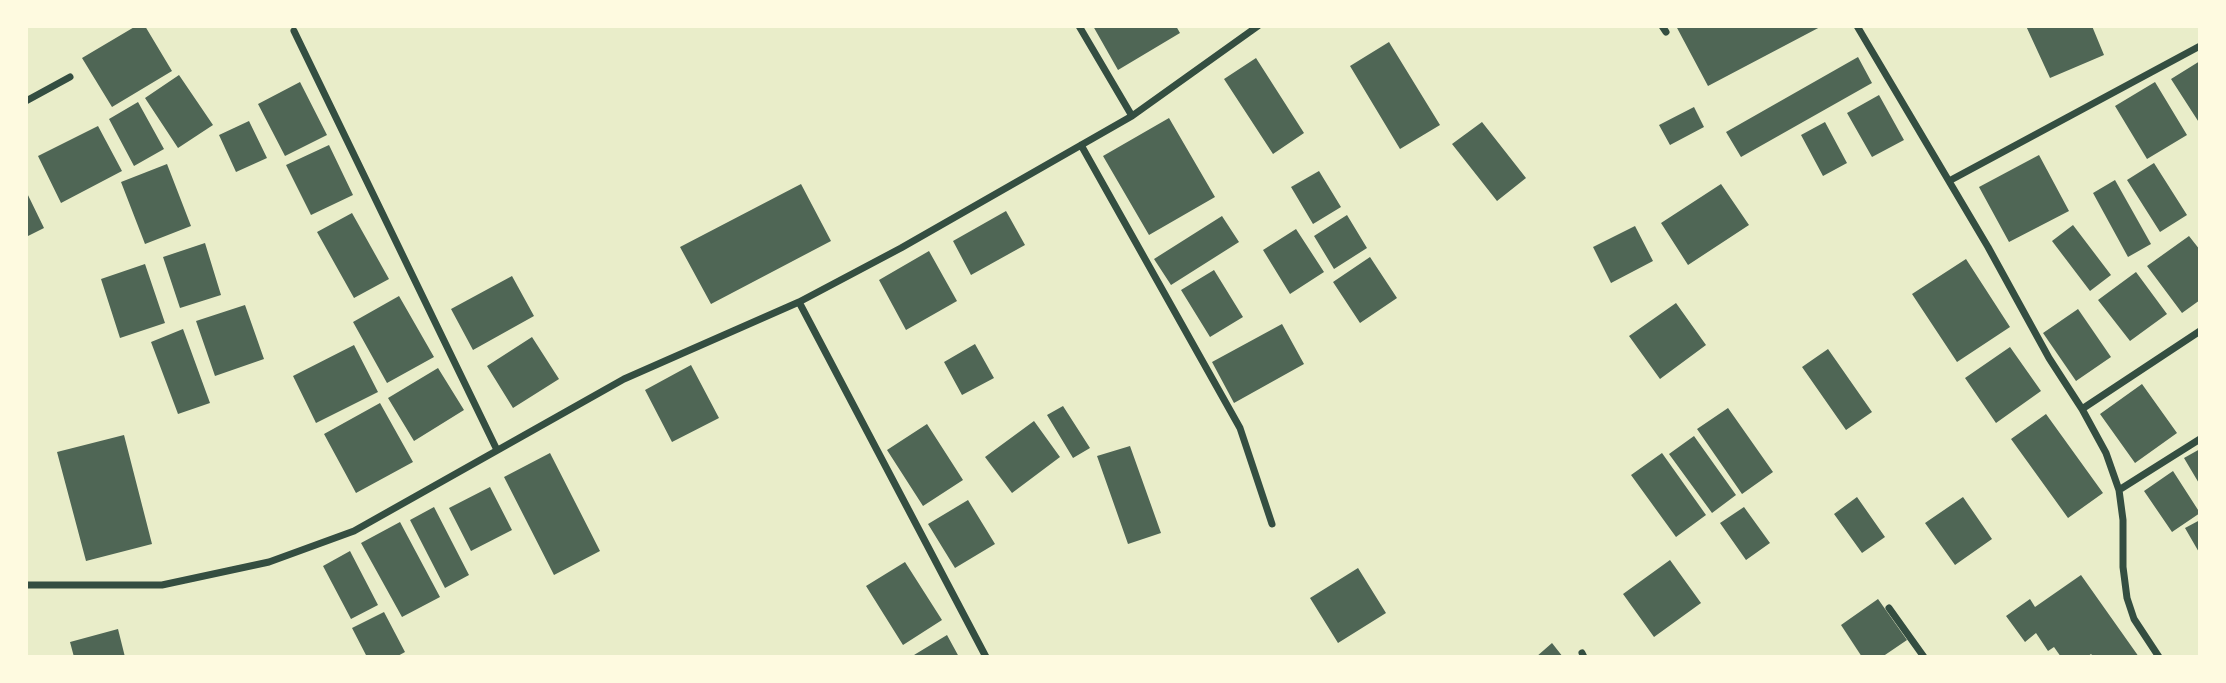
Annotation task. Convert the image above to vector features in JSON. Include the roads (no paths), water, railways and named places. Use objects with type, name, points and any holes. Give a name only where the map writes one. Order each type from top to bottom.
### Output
[{"type":"street","points":[[1079,26],[1132,116]]},
{"type":"street","points":[[26,585],[162,584],[269,562],[354,531],[624,379],[799,302],[901,248],[1132,116],[1258,26]]},
{"type":"street","points":[[1857,26],[2106,453],[2119,490],[2127,598],[2134,619],[2159,657]]},
{"type":"street","points":[[294,31],[497,450]]},
{"type":"street","points":[[1949,181],[2200,46]]},
{"type":"street","points":[[26,101],[70,76]]},
{"type":"street","points":[[1081,145],[1240,428],[1272,524]]},
{"type":"street","points":[[799,302],[986,657]]},
{"type":"street","points":[[2082,409],[2200,331]]},
{"type":"street","points":[[2119,490],[2200,439]]},
{"type":"street","points":[[1889,608],[1924,657]]}]
